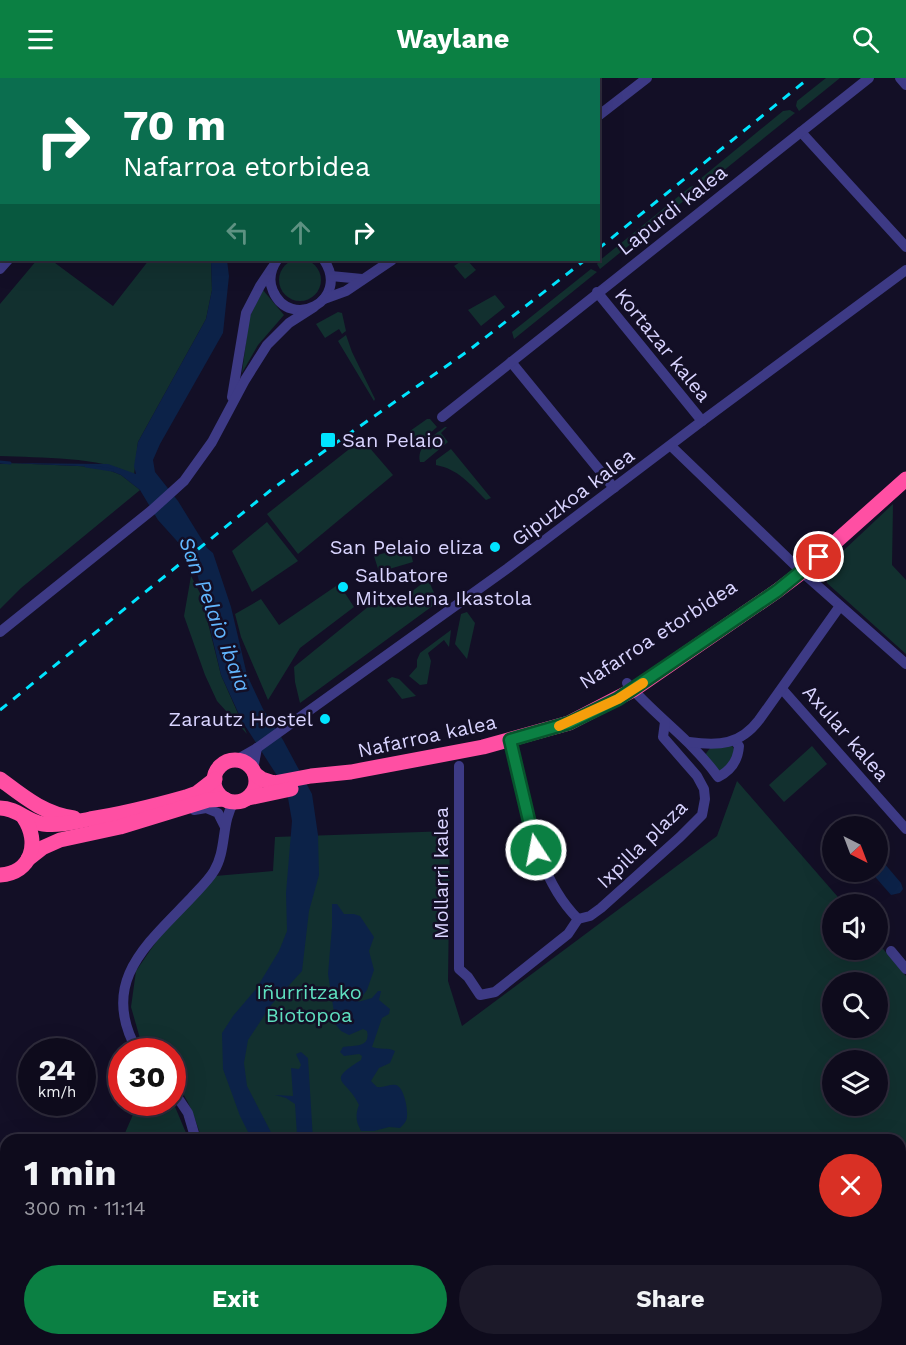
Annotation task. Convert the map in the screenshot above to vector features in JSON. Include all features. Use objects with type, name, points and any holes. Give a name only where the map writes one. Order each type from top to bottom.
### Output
[{"type":"highway","name":"Nafarroa etorbidea","points":[[799,569],[906,468]]},
{"type":"highway","name":"Nafarroa etorbidea","points":[[510,740],[569,723],[630,687],[764,591],[799,569],[906,479]]},
{"type":"highway","name":"Nafarroa kalea","points":[[2,877],[19,869],[42,848],[60,840],[157,816],[197,802],[236,800],[281,786],[510,740]]},
{"type":"highway","points":[[254,772],[255,787],[236,800],[218,793],[215,779],[219,768],[236,760],[243,761],[269,782],[281,786]]},
{"type":"highway","points":[[0,779],[48,812],[89,819]]},
{"type":"highway","points":[[12,812],[35,823],[53,825],[114,816],[197,793],[215,779]]},
{"type":"highway","points":[[0,796],[12,812],[30,827],[33,849],[28,859]]},
{"type":"street","points":[[600,114],[647,78]]},
{"type":"street","name":"Lapurdi kalea","points":[[442,417],[869,78]]},
{"type":"street","points":[[900,78],[906,85]]},
{"type":"street","points":[[801,132],[906,247]]},
{"type":"street","points":[[324,261],[331,276],[331,285],[324,299]]},
{"type":"street","points":[[0,633],[172,493],[201,459],[267,345],[289,323],[324,299],[346,291],[390,261]]},
{"type":"street","points":[[275,264],[271,286],[280,302],[296,309],[314,307]]},
{"type":"street","points":[[230,408],[246,313],[275,264]]},
{"type":"street","name":"Gipuzkoa kalea","points":[[236,760],[280,732],[508,568],[906,270]]},
{"type":"street","points":[[331,276],[362,279]]},
{"type":"street","name":"Kortazar kalea","points":[[597,292],[702,421]]},
{"type":"street","points":[[511,362],[614,488]]},
{"type":"street","points":[[671,446],[799,569],[906,664]]},
{"type":"street","points":[[689,742],[706,744],[735,741],[752,729],[840,606]]},
{"type":"street","points":[[630,687],[689,742],[718,777],[730,771],[739,750],[735,741]]},
{"type":"street","name":"Axular kalea","points":[[782,689],[906,829]]},
{"type":"street","name":"Ixpilla plaza","points":[[578,919],[590,916],[601,908],[702,815],[704,789],[697,776],[663,737],[665,722]]},
{"type":"street","points":[[510,740],[536,850],[562,901],[578,919]]},
{"type":"street","points":[[703,757],[706,744]]},
{"type":"street","points":[[254,772],[257,748]]},
{"type":"street","name":"Mollarri kalea","points":[[459,765],[459,969],[468,977],[480,995],[495,992],[568,934],[578,919]]},
{"type":"street","points":[[131,1038],[125,1019],[124,999],[129,971],[153,936],[215,871],[222,854],[227,814],[236,800]]},
{"type":"street","points":[[157,816],[206,808],[220,816],[226,833]]},
{"type":"street","points":[[891,951],[906,969]]},
{"type":"street","points":[[186,1110],[194,1134]]},
{"type":"green space","points":[[826,78],[840,78],[799,111],[796,106],[797,101]]},
{"type":"green space","points":[[790,110],[795,113],[702,188],[699,183],[700,179],[783,111]]},
{"type":"green space","points":[[693,186],[697,190],[600,269],[597,264],[599,261]]},
{"type":"green space","points":[[36,261],[52,261],[113,306],[148,261],[211,261],[212,290],[206,319],[138,442],[134,475],[104,464],[87,461],[0,456],[0,304]]},
{"type":"green space","points":[[292,261],[308,261],[315,265],[321,280],[319,288],[315,295],[308,299],[300,301],[292,299],[285,295],[281,288],[279,280],[281,272],[285,265]]},
{"type":"green space","points":[[462,261],[468,261],[476,270],[465,279],[454,266]]},
{"type":"green space","points":[[591,269],[597,272],[514,339],[512,332]]},
{"type":"green space","points":[[263,290],[284,315],[258,345],[242,373],[249,318]]},
{"type":"green space","points":[[495,295],[505,307],[481,326],[468,310]]},
{"type":"green space","points":[[338,312],[342,313],[346,331],[342,334],[339,329],[325,338],[316,324]]},
{"type":"green space","points":[[346,335],[375,399],[374,401],[338,341]]},
{"type":"green space","points":[[430,419],[437,427],[419,443],[410,431]]},
{"type":"green space","points":[[447,427],[441,433],[448,442],[424,462],[420,462],[419,456],[423,446]]},
{"type":"green space","points":[[362,439],[393,475],[298,554],[267,514]]},
{"type":"green space","points":[[451,449],[491,498],[486,500],[457,474],[436,465],[436,460]]},
{"type":"green space","points":[[0,464],[101,467],[121,475],[140,490],[21,588],[0,609]]},
{"type":"green space","points":[[893,504],[892,565],[906,580],[906,654],[827,583],[826,567]]},
{"type":"green space","points":[[267,522],[298,561],[252,592],[232,551]]},
{"type":"green space","points":[[409,546],[413,562],[379,572],[374,556]]},
{"type":"green space","points":[[191,576],[201,595],[221,675],[247,734],[217,701],[184,616]]},
{"type":"green space","points":[[428,579],[438,602],[300,703],[294,667],[374,602],[393,606]]},
{"type":"green space","points":[[339,584],[354,607],[300,648],[268,700],[241,637],[235,614],[261,599],[279,625]]},
{"type":"green space","points":[[467,612],[475,623],[467,659],[455,644],[461,614]]},
{"type":"green space","points":[[451,630],[449,647],[444,640],[428,653],[431,661],[427,684],[420,685],[409,676],[417,667],[420,653]]},
{"type":"green space","points":[[392,677],[399,679],[416,696],[402,699],[387,680]]},
{"type":"green space","points":[[730,742],[735,751],[721,773],[705,755],[710,748]]},
{"type":"green space","points":[[812,746],[827,764],[784,802],[769,785]]},
{"type":"green space","name":"Iñurritzako Biotopoa","points":[[737,781],[822,879],[822,882],[825,882],[835,894],[822,894],[822,960],[888,960],[888,955],[906,976],[906,1134],[200,1134],[186,1099],[186,1038],[140,1038],[131,1007],[136,971],[158,939],[215,876],[273,871],[275,837],[450,831],[448,981],[462,1026],[717,836]]},
{"type":"green space","points":[[132,1116],[179,1116],[186,1134],[124,1134]]},
{"type":"water","name":"San Pelaio ibaia","points":[[211,261],[227,261],[229,276],[223,333],[153,460],[155,472],[178,501],[207,548],[213,553],[231,607],[247,675],[263,709],[283,740],[312,794],[318,835],[319,875],[309,911],[302,971],[272,1004],[248,1040],[244,1063],[247,1086],[272,1134],[249,1134],[240,1116],[223,1069],[222,1033],[256,989],[279,951],[287,931],[286,893],[292,821],[288,798],[276,774],[242,721],[221,675],[194,560],[158,520],[140,490],[121,475],[101,467],[9,463],[108,464],[136,474],[134,466],[138,442],[206,319],[212,290]]},
{"type":"water","points":[[888,868],[901,883],[903,889],[900,893],[891,895],[880,882],[888,882]]},
{"type":"water","points":[[332,904],[337,904],[344,914],[360,916],[374,937],[369,951],[374,970],[367,990],[358,1002],[372,998],[378,991],[381,991],[379,1000],[390,1009],[389,1014],[382,1018],[372,1047],[395,1051],[390,1063],[379,1068],[371,1081],[377,1087],[396,1085],[401,1090],[405,1099],[407,1118],[400,1128],[389,1127],[374,1131],[361,1131],[357,1118],[359,1105],[342,1081],[343,1073],[361,1060],[362,1056],[359,1054],[344,1056],[340,1052],[343,1047],[364,1043],[368,1036],[367,1031],[363,1029],[349,1035],[336,1025],[328,974]]},
{"type":"water","points":[[301,1052],[308,1058],[313,1134],[297,1134],[295,1104],[275,1095],[293,1096],[291,1068],[299,1069],[301,1065],[296,1054]]},
{"type":"waterway","points":[[0,462],[10,463]]},
{"type":"waterway","points":[[86,466],[112,470]]},
{"type":"railway","points":[[600,247],[809,78]]},
{"type":"railway","points":[[0,710],[271,490],[468,351],[584,261]]},
{"type":"slow traffic","points":[[559,726],[618,699],[643,683]]},
{"type":"place","name":"San Pelaio","points":[[328,440]]},
{"type":"place","name":"San Pelaio eliza","points":[[495,547]]},
{"type":"place","name":"Salbatore Mitxelena Ikastola","points":[[343,587]]},
{"type":"place","name":"Zarautz Hostel","points":[[325,719]]},
{"type":"route","points":[[536,850],[510,740],[569,723],[618,699],[777,591],[819,557]]}]
